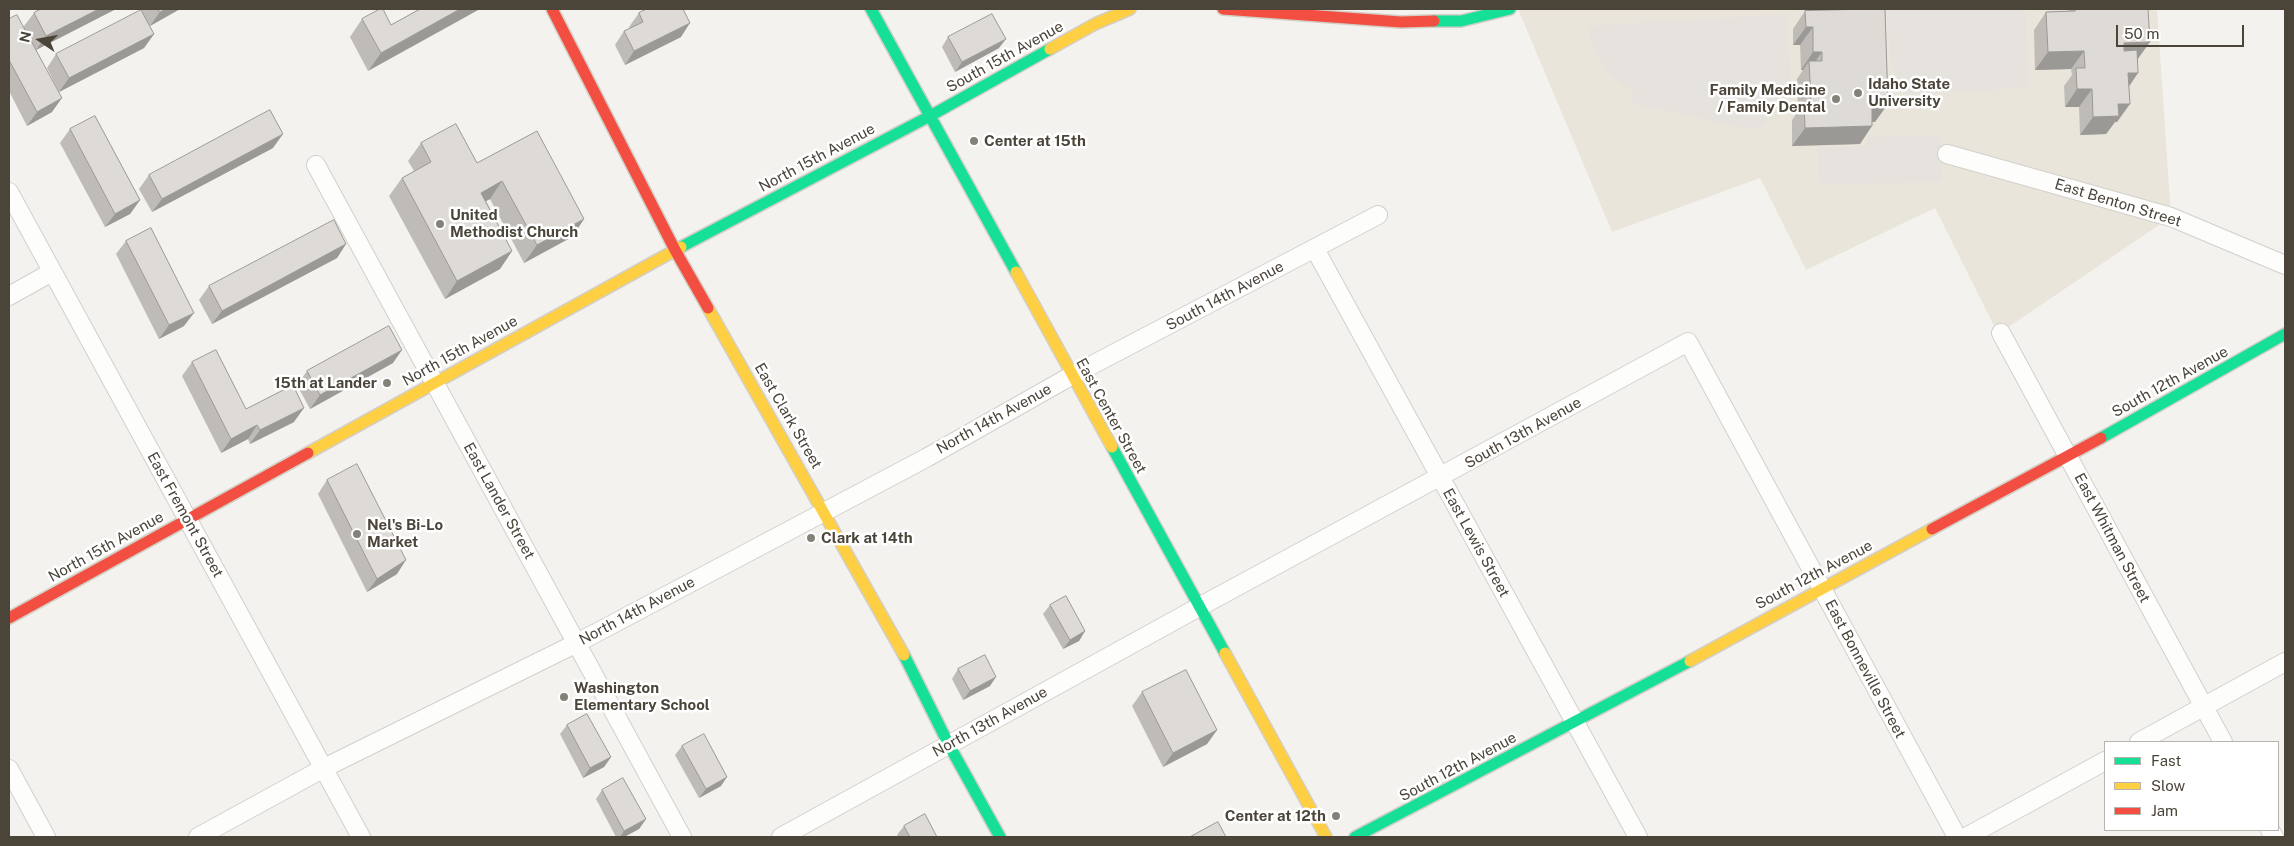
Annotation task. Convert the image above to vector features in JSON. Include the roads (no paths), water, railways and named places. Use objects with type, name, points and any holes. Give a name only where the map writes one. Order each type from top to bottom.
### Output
[{"type":"street","name":"East Clark Street","points":[[552,9],[675,250],[825,510],[891,629],[949,745],[1000,837]]},
{"type":"street","name":"East Center Street","points":[[871,9],[1326,837]]},
{"type":"street","name":"South 15th Avenue","points":[[930,116],[1095,24],[1130,9]]},
{"type":"street","points":[[1223,9],[1401,22],[1461,21],[1510,9]]},
{"type":"street","name":"North 15th Avenue","points":[[9,618],[675,250],[930,116]]},
{"type":"street","name":"East Benton Street","points":[[1947,154],[2171,217],[2285,265]]},
{"type":"street","name":"East Lander Street","points":[[316,165],[682,837]]},
{"type":"street","name":"East Fremont Street","points":[[9,192],[361,837]]},
{"type":"street","name":"South 14th Avenue","points":[[1071,376],[1378,215]]},
{"type":"street","name":"East Lewis Street","points":[[1315,249],[1638,837]]},
{"type":"street","points":[[9,296],[52,272]]},
{"type":"street","name":"East Whitman Street","points":[[2001,333],[2222,741]]},
{"type":"street","name":"South 12th Avenue","points":[[1355,837],[1575,723],[1821,588],[2068,456],[2285,334]]},
{"type":"street","name":"South 13th Avenue","points":[[1199,607],[1688,342]]},
{"type":"street","name":"East Bonneville Street","points":[[1688,342],[1957,837]]},
{"type":"street","name":"North 14th Avenue","points":[[198,837],[324,768],[577,644],[825,510],[926,458],[1071,376]]},
{"type":"street","name":"North 13th Avenue","points":[[781,837],[1199,607]]},
{"type":"street","points":[[2141,741],[2285,662]]},
{"type":"street","points":[[1966,837],[2104,762]]},
{"type":"street","points":[[9,769],[46,837]]},
{"type":"place","name":"Idaho State University","points":[[1858,93]]},
{"type":"place","name":"Family Medicine / Family Dental","points":[[1836,99]]},
{"type":"place","name":"Center at 15th","points":[[974,141]]},
{"type":"place","name":"United Methodist Church","points":[[440,224]]},
{"type":"place","name":"15th at Lander","points":[[387,383]]},
{"type":"place","name":"Nel's Bi-Lo Market","points":[[357,534]]},
{"type":"place","name":"Clark at 14th","points":[[811,538]]},
{"type":"place","name":"Washington Elementary School","points":[[564,697]]},
{"type":"place","name":"Center at 12th","points":[[1336,816]]}]
